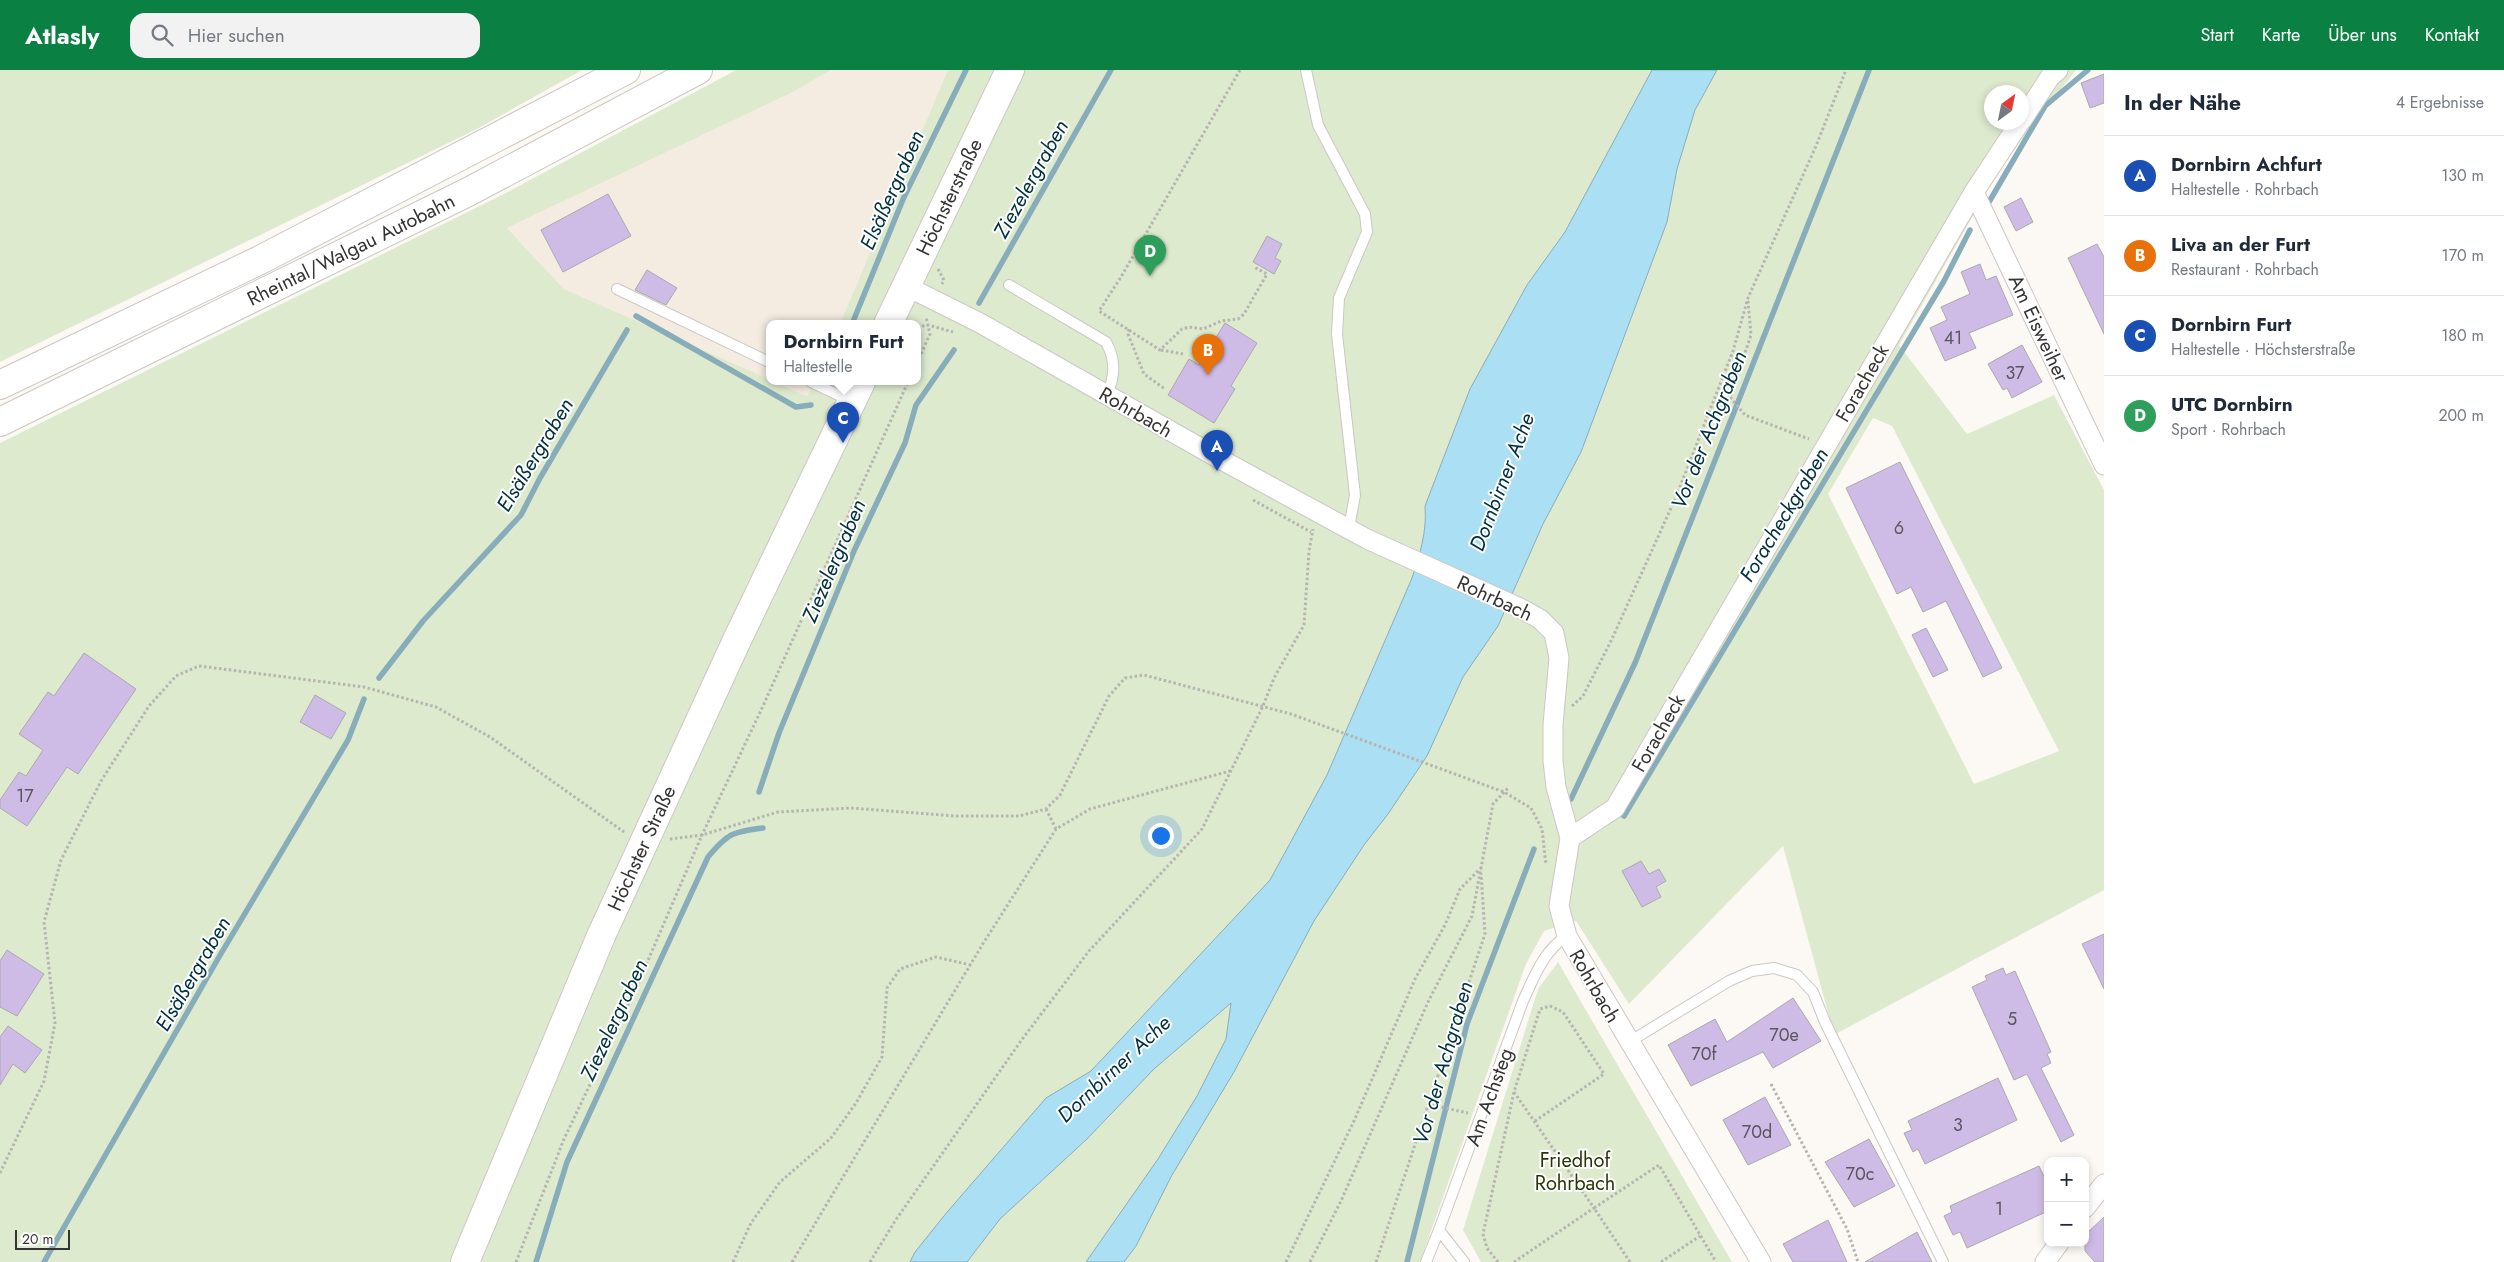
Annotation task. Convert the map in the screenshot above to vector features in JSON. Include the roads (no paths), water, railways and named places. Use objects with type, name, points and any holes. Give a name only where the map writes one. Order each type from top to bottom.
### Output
[{"type":"main road","name":"Rheintal/Walgau Autobahn","points":[[0,385],[260,260],[626,70]]},
{"type":"main road","name":"Rheintal/Walgau Autobahn","points":[[0,422],[423,214],[698,70]]},
{"type":"main road","name":"Höchsterstraße","points":[[890,320],[1010,70]]},
{"type":"main road","name":"Höchster Straße","points":[[465,1262],[601,936],[832,440],[857,392]]},
{"type":"street","name":"Foracheck","points":[[2029,109],[2050,77],[2058,70]]},
{"type":"street","name":"Foracheck","points":[[1570,838],[1615,808],[1974,192],[2015,130]]},
{"type":"street","name":"Am Eisweiher","points":[[1974,192],[2104,465]]},
{"type":"street","name":"Rohrbach","points":[[906,286],[980,323],[1321,514],[1405,557],[1540,619],[1554,633],[1560,658],[1552,725],[1556,787],[1570,838],[1559,906],[1567,936],[1761,1262]]},
{"type":"street","points":[[2089,1203],[2104,1184]]},
{"type":"street","points":[[2045,1262],[2056,1247]]},
{"type":"lane","points":[[1306,70],[1318,125],[1365,214],[1367,232],[1338,298],[1336,334],[1355,495],[1349,528]]},
{"type":"lane","points":[[1009,285],[1106,342],[1113,355],[1114,374],[1107,395]]},
{"type":"lane","points":[[617,289],[766,361]]},
{"type":"lane","points":[[825,385],[857,392]]},
{"type":"lane","name":"Am Achsteg","points":[[1426,1262],[1523,1001],[1538,967],[1559,941],[1567,936]]},
{"type":"lane","points":[[1629,1042],[1729,981],[1752,971],[1774,968],[1798,975],[1813,992],[1943,1262]]},
{"type":"lane","points":[[1439,1230],[1464,1262]]},
{"type":"water","name":"Dornbirner Ache","points":[[1652,70],[1717,70],[1695,110],[1677,169],[1667,222],[1581,452],[1543,524],[1498,626],[1463,677],[1427,756],[1388,814],[1364,845],[1314,921],[1234,1072],[1172,1175],[1136,1246],[1124,1262],[1086,1262],[1158,1159],[1197,1096],[1226,1039],[1231,1003],[1154,1069],[1087,1139],[1000,1219],[967,1262],[910,1262],[915,1252],[948,1211],[1046,1098],[1091,1071],[1270,880],[1327,775],[1412,578],[1424,534],[1425,506],[1470,389],[1527,285],[1565,232]]},
{"type":"waterway","name":"Elsäßergraben","points":[[854,320],[904,197],[966,70]]},
{"type":"waterway","name":"Ziezelergraben","points":[[979,303],[1111,70]]},
{"type":"waterway","name":"Vor der Achgraben","points":[[1571,799],[1635,663],[1869,70]]},
{"type":"waterway","name":"Foracheckgraben","points":[[1989,202],[2045,106],[2088,70]]},
{"type":"waterway","name":"Foracheckgraben","points":[[1624,816],[1944,281],[1970,230]]},
{"type":"waterway","name":"Elsäßergraben","points":[[636,316],[796,407],[811,405]]},
{"type":"waterway","name":"Elsäßergraben","points":[[379,678],[423,621],[521,515],[540,478],[627,330]]},
{"type":"waterway","name":"Ziezelergraben","points":[[759,792],[779,733],[854,551],[905,443],[916,405],[954,350]]},
{"type":"waterway","name":"Elsäßergraben","points":[[44,1262],[219,957],[348,740],[364,699]]},
{"type":"waterway","name":"Ziezelergraben","points":[[536,1262],[567,1162],[708,857],[731,835],[763,828]]},
{"type":"waterway","name":"Vor der Achgraben","points":[[1407,1262],[1467,1024],[1534,849]]},
{"type":"place","name":"UTC Dornbirn","points":[[1150,276]]},
{"type":"place","name":"Liva an der Furt","points":[[1208,375]]},
{"type":"place","name":"Dornbirn Furt","points":[[843,443]]},
{"type":"place","name":"Dornbirn Achfurt","points":[[1217,471]]},
{"type":"park label","name":"Friedhof Rohrbach","points":[[1575,1172]]}]
